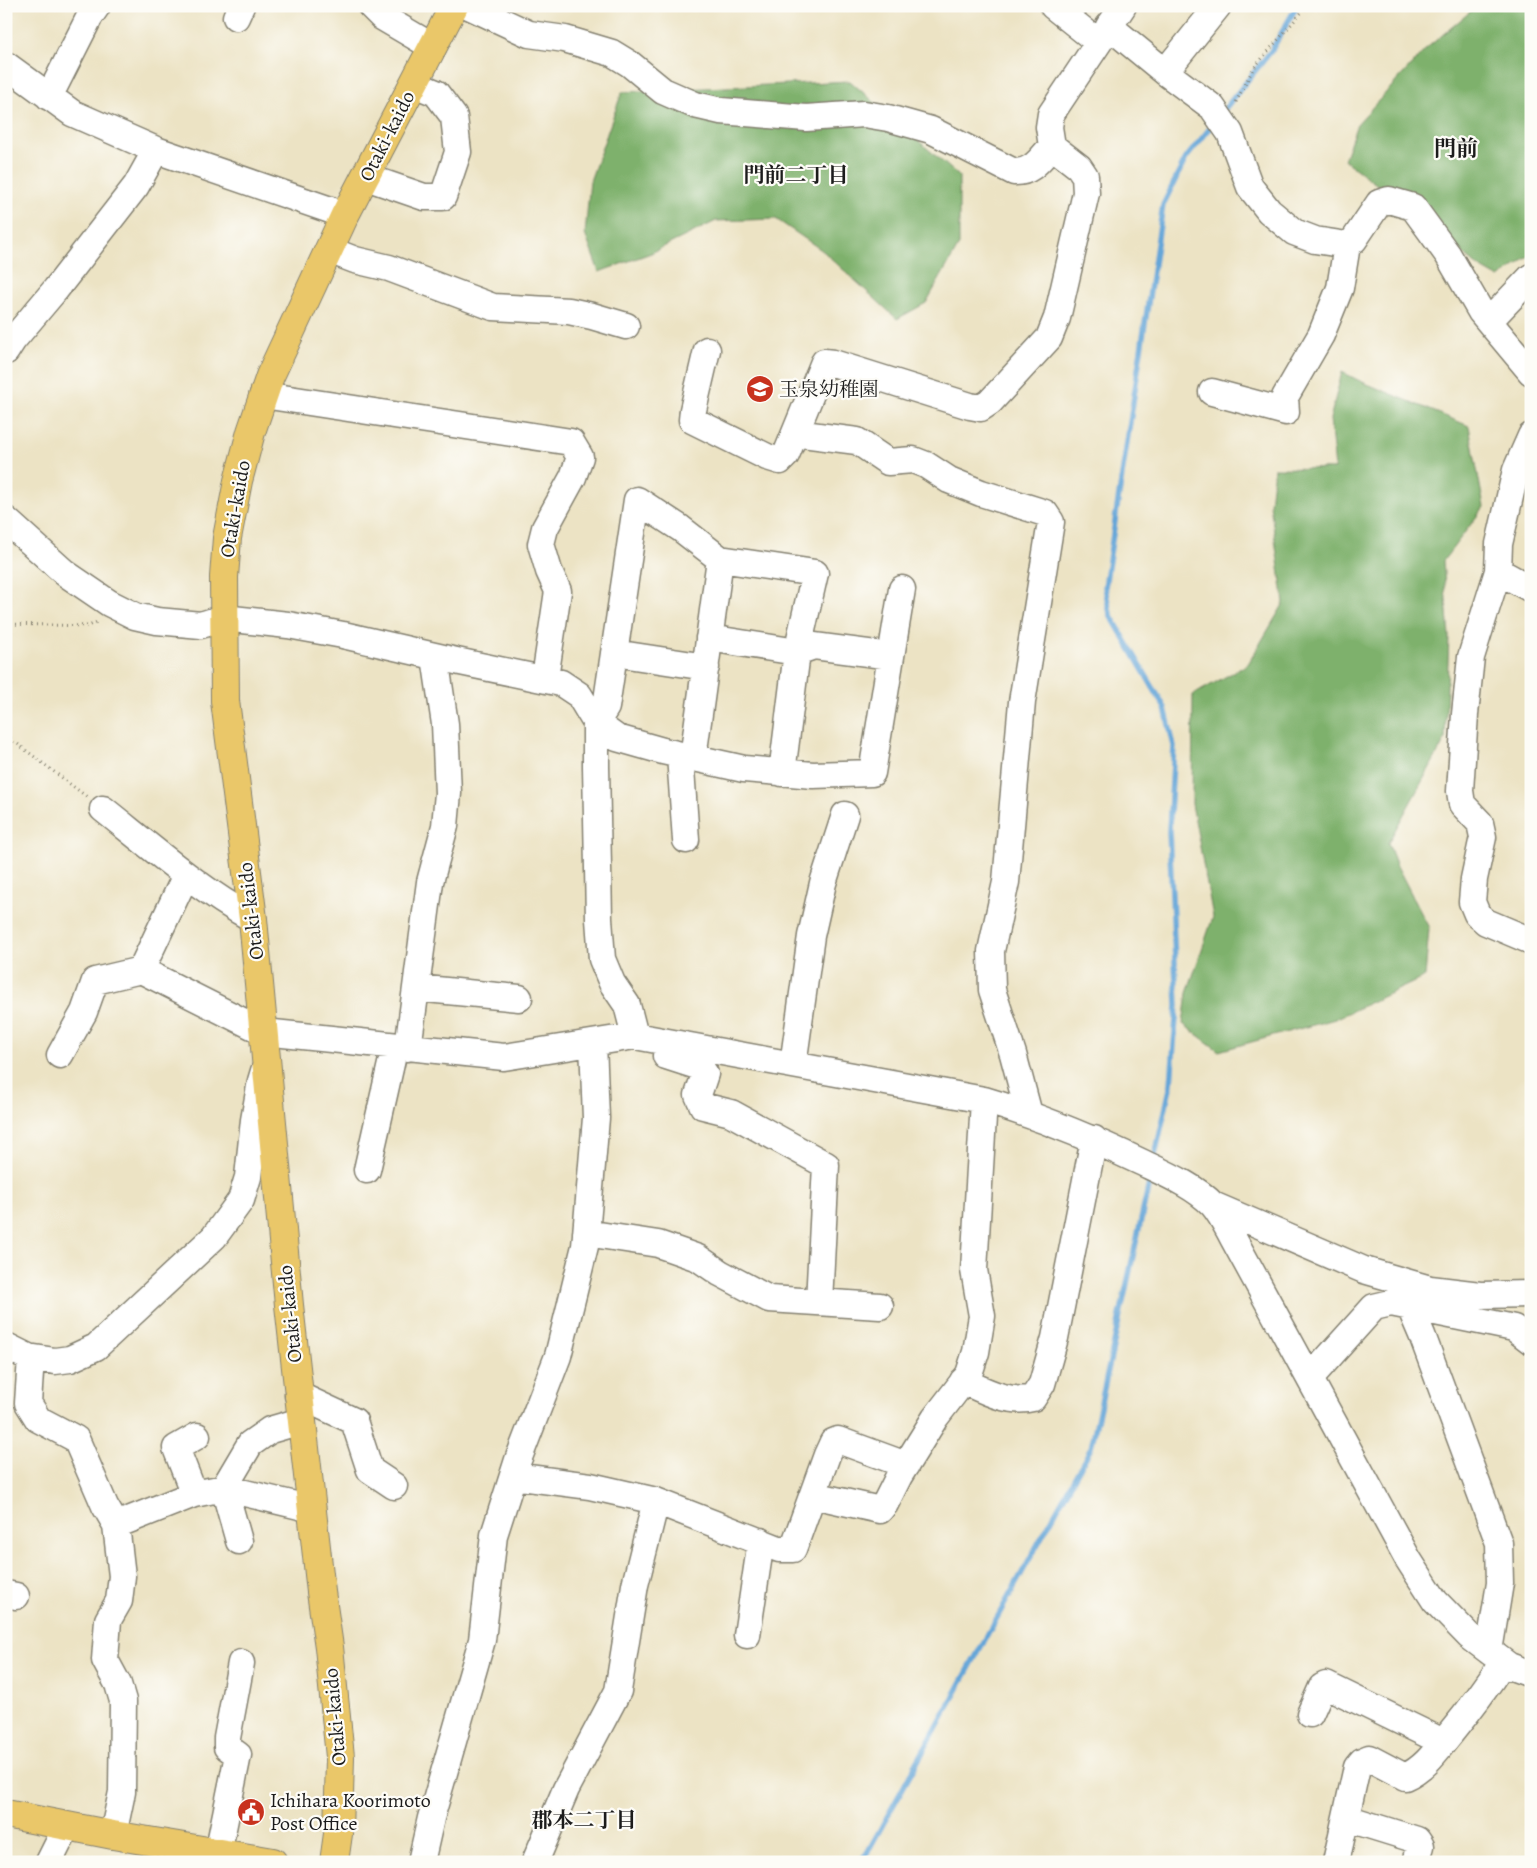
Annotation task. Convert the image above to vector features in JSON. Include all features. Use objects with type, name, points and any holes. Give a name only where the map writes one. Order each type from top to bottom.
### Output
[{"type":"main road","name":"Otaki-kaido","points":[[334,1862],[338,1826],[340,1757],[329,1647],[300,1408],[253,919],[225,701],[224,578],[227,538],[238,481],[263,395],[282,346],[345,215],[454,6]]},
{"type":"main road","points":[[6,1814],[113,1835],[273,1862]]},
{"type":"street","points":[[49,97],[90,16],[97,6]]},
{"type":"street","points":[[371,6],[382,17],[433,47]]},
{"type":"street","points":[[469,6],[529,34],[565,39],[612,53],[630,64],[662,91],[695,106],[722,111],[806,118],[864,114],[888,118],[931,130],[1014,172],[1023,172],[1032,168],[1052,146]]},
{"type":"street","points":[[1053,6],[1110,25],[1165,72],[1212,107],[1230,133],[1250,187],[1269,211],[1294,232],[1315,240],[1347,245],[1354,240],[1379,203],[1389,200],[1413,207],[1448,255],[1481,312],[1531,372]]},
{"type":"street","points":[[1165,72],[1218,6]]},
{"type":"street","points":[[707,350],[692,420],[766,457],[780,461],[786,455],[796,433],[814,383],[824,362],[833,363],[981,408],[990,402],[1050,338],[1086,194],[1085,176],[1079,167],[1052,146],[1049,128],[1051,114],[1110,25]]},
{"type":"street","points":[[6,65],[72,113],[156,150],[345,215]]},
{"type":"street","points":[[366,177],[424,197],[443,197],[458,152],[454,117],[436,93],[414,84]]},
{"type":"street","points":[[6,351],[136,186],[156,150]]},
{"type":"street","points":[[1212,392],[1286,412],[1285,397],[1321,335],[1340,288],[1347,245]]},
{"type":"street","points":[[329,250],[355,260],[390,268],[493,307],[569,311],[626,326]]},
{"type":"street","points":[[1489,321],[1531,277]]},
{"type":"street","points":[[263,395],[571,442],[580,457],[574,477],[545,528],[541,544],[558,592],[545,678]]},
{"type":"street","points":[[796,433],[857,441],[888,462],[914,460],[926,465],[949,480],[981,493],[1044,513],[1050,522],[1022,702],[1006,882],[991,951],[992,990],[1013,1054],[1029,1114]]},
{"type":"street","points":[[1531,436],[1516,470],[1499,544],[1498,571],[1471,657],[1460,791],[1462,804],[1480,823],[1483,837],[1472,902],[1476,914],[1486,922],[1531,941]]},
{"type":"street","points":[[635,1036],[627,1005],[612,984],[602,959],[599,919],[596,723],[606,707],[637,500],[680,528],[720,559],[815,573],[797,652],[782,772]]},
{"type":"street","points":[[6,520],[65,573],[109,603],[135,616],[157,622],[201,625],[223,618],[288,625],[545,678],[561,683],[579,695],[596,723],[617,738],[744,769],[813,775],[872,772],[902,589]]},
{"type":"street","points":[[686,840],[687,756],[706,667],[720,559]]},
{"type":"street","points":[[1498,571],[1531,589]]},
{"type":"street","points":[[710,638],[797,652],[814,646],[891,656]]},
{"type":"street","points":[[614,653],[706,667]]},
{"type":"street","points":[[367,1170],[402,1047],[416,988],[430,882],[445,826],[448,793],[445,724],[435,656]]},
{"type":"street","points":[[103,810],[186,875],[228,905],[253,919]]},
{"type":"street","points":[[793,1065],[811,936],[823,883],[845,815]]},
{"type":"street","points":[[141,970],[186,875]]},
{"type":"street","points":[[60,1055],[84,1012],[95,981],[141,970],[264,1032],[504,1057],[593,1046],[635,1036],[984,1100],[1029,1114],[1094,1139],[1188,1185],[1213,1205],[1364,1270],[1430,1289],[1480,1294],[1531,1294]]},
{"type":"street","points":[[416,988],[519,998]]},
{"type":"street","points":[[421,1862],[431,1818],[482,1640],[494,1536],[513,1476],[558,1356],[585,1246],[596,1118],[593,1046]]},
{"type":"street","points":[[593,1046],[666,1056],[700,1067],[704,1074],[698,1095],[703,1106],[730,1112],[826,1166],[819,1302]]},
{"type":"street","points":[[6,1346],[32,1358],[55,1361],[70,1359],[96,1347],[214,1237],[241,1200],[248,1177],[254,1120],[261,1081],[267,1063]]},
{"type":"street","points":[[813,1495],[880,1510],[935,1418],[969,1374],[976,1352],[982,1316],[974,1270],[984,1100]]},
{"type":"street","points":[[963,1381],[1005,1398],[1023,1400],[1033,1398],[1042,1384],[1055,1338],[1094,1139]]},
{"type":"street","points":[[1213,1205],[1233,1238],[1408,1559],[1435,1601],[1469,1636],[1509,1666],[1531,1674]]},
{"type":"street","points":[[586,1233],[658,1244],[698,1258],[769,1299],[880,1306]]},
{"type":"street","points":[[1310,1378],[1374,1307],[1391,1304],[1514,1328],[1531,1341]]},
{"type":"street","points":[[1336,1862],[1358,1767],[1362,1761],[1369,1758],[1405,1777],[1423,1766],[1484,1692],[1496,1656],[1500,1583],[1499,1543],[1410,1307]]},
{"type":"street","points":[[32,1358],[28,1402],[38,1420],[76,1439],[105,1506],[116,1525],[122,1576],[118,1601],[108,1620],[105,1660],[118,1684],[124,1701],[122,1792],[113,1835]]},
{"type":"street","points":[[239,1541],[224,1488],[250,1444],[300,1408],[354,1421],[370,1470],[394,1486]]},
{"type":"street","points":[[194,1494],[176,1448],[197,1436]]},
{"type":"street","points":[[513,1476],[590,1486],[656,1501],[779,1548],[793,1549],[833,1442],[838,1440],[906,1465]]},
{"type":"street","points":[[116,1525],[194,1494],[224,1488],[312,1509]]},
{"type":"street","points":[[535,1862],[566,1789],[618,1691],[636,1585],[656,1501]]},
{"type":"street","points":[[747,1635],[760,1541]]},
{"type":"street","points":[[218,1853],[238,1755],[227,1747],[227,1738],[241,1663]]},
{"type":"street","points":[[1310,1714],[1322,1687],[1326,1685],[1334,1687],[1444,1742]]},
{"type":"street","points":[[1346,1818],[1417,1840],[1420,1846],[1416,1862]]},
{"type":"street","points":[[49,1862],[67,1826]]},
{"type":"path","points":[[1225,125],[1253,69],[1307,6]]},
{"type":"path","points":[[6,624],[88,626],[119,608]]},
{"type":"path","points":[[6,736],[103,810]]},
{"type":"green space","points":[[1477,6],[1531,6],[1531,255],[1499,278],[1478,266],[1416,214],[1344,160],[1357,124],[1428,47]]},
{"type":"green space","points":[[850,81],[959,176],[959,245],[926,303],[897,319],[823,251],[776,219],[716,221],[651,253],[599,272],[585,234],[590,181],[622,92]]},
{"type":"green space","points":[[1342,372],[1469,426],[1484,507],[1443,561],[1449,636],[1445,740],[1388,843],[1397,866],[1429,928],[1425,977],[1335,1019],[1219,1051],[1183,1024],[1187,993],[1213,917],[1192,804],[1193,695],[1248,664],[1284,603],[1270,504],[1274,468],[1335,469],[1330,419]]},
{"type":"waterway","points":[[1223,111],[1271,51],[1297,6]]},
{"type":"waterway","points":[[1154,1160],[1171,1084],[1177,1005],[1169,831],[1174,746],[1165,708],[1110,614],[1105,587],[1163,205],[1186,158],[1215,122]]},
{"type":"waterway","points":[[859,1862],[867,1853],[1091,1448],[1151,1174]]},
{"type":"place","name":"玉泉幼稚園","points":[[760,389]]},
{"type":"place","name":"Ichihara Koorimoto Post Office","points":[[251,1812]]},
{"type":"district","name":"門前","points":[[1456,149]]},
{"type":"district","name":"門前二丁目","points":[[796,175]]},
{"type":"district","name":"郡本二丁目","points":[[584,1820]]}]
